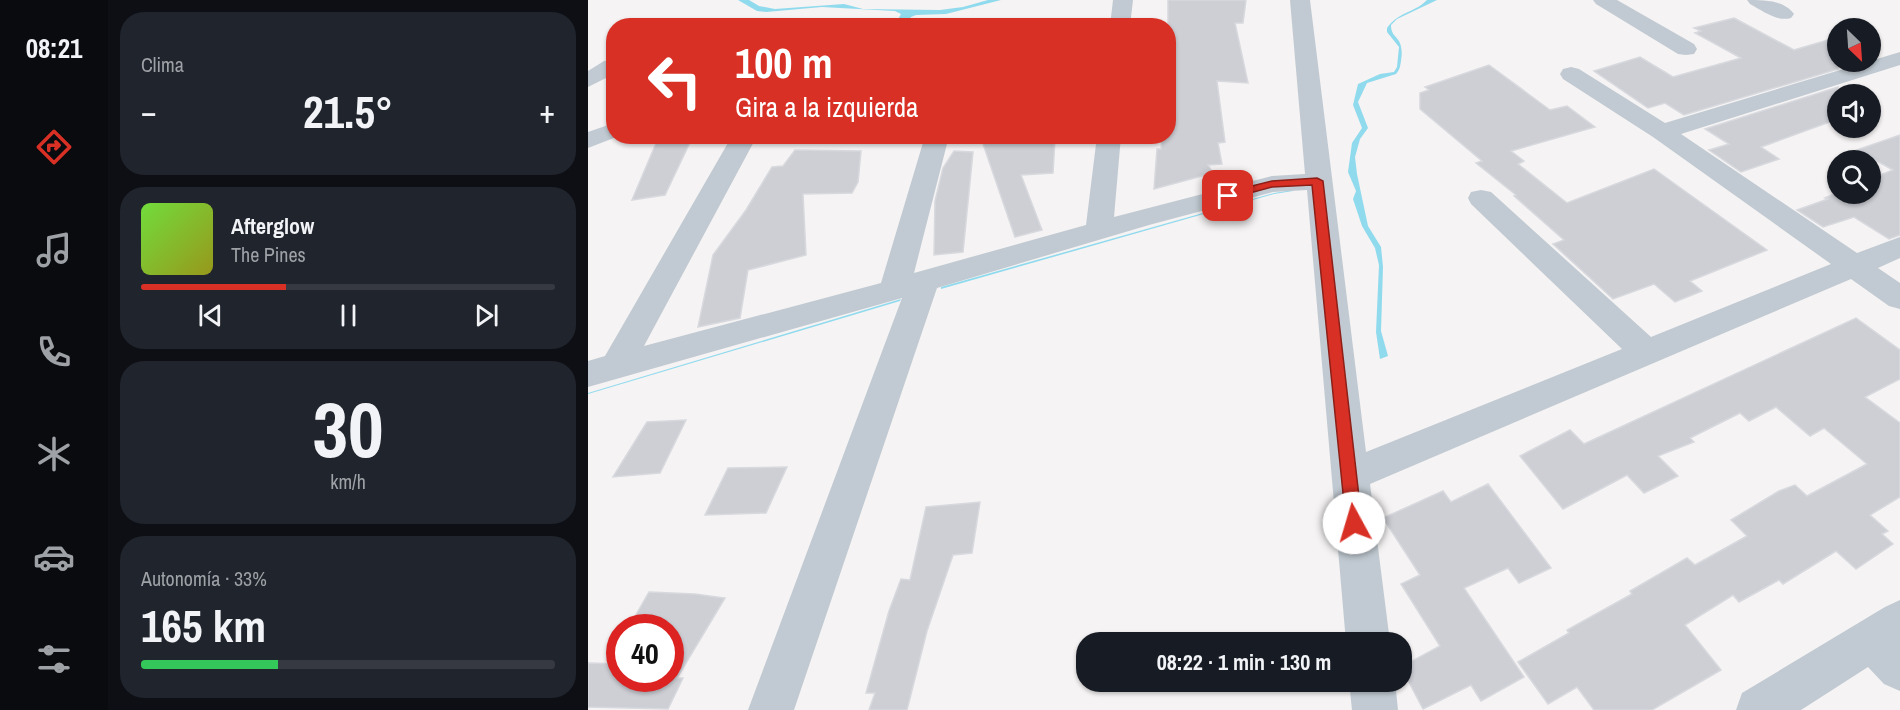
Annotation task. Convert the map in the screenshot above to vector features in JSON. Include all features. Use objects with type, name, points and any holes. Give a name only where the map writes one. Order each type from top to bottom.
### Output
[{"type":"street","points":[[1121,18],[1123,0]]},
{"type":"street","points":[[1300,0],[1317,181],[1367,632]]},
{"type":"street","points":[[1602,0],[1686,49]]},
{"type":"street","points":[[1757,0],[1784,14]]},
{"type":"street","points":[[1662,132],[1900,58]]},
{"type":"street","points":[[588,80],[606,70]]},
{"type":"street","points":[[1571,74],[1662,132],[1900,298]]},
{"type":"street","points":[[588,141],[606,133]]},
{"type":"street","points":[[617,365],[741,144]]},
{"type":"street","points":[[771,710],[909,286],[936,144]]},
{"type":"street","points":[[1099,230],[1108,144]]},
{"type":"street","points":[[588,374],[909,286],[1099,230],[1272,184],[1317,181]]},
{"type":"street","points":[[1481,198],[1646,352]]},
{"type":"street","points":[[1349,476],[1900,247]]},
{"type":"street","points":[[1759,710],[1891,643]]},
{"type":"street","points":[[1373,692],[1375,710]]},
{"type":"water","points":[[738,0],[749,0],[759,6],[775,9],[844,4],[863,9],[940,10],[988,0],[1001,0],[946,14],[916,15],[910,18],[899,18],[901,14],[895,11],[822,7],[757,11]]},
{"type":"water","points":[[1427,0],[1437,0],[1397,19],[1391,25],[1393,34],[1401,46],[1400,68],[1396,74],[1367,83],[1358,102],[1368,128],[1360,139],[1355,157],[1357,174],[1368,226],[1381,247],[1383,267],[1381,331],[1388,356],[1380,359],[1376,332],[1379,265],[1375,248],[1362,226],[1353,199],[1356,191],[1348,172],[1352,143],[1362,128],[1353,105],[1358,84],[1380,74],[1394,72],[1397,67],[1399,47],[1387,32],[1387,28],[1396,19]]},
{"type":"water","points":[[1293,190],[941,289],[941,287],[1274,193]]},
{"type":"water","points":[[901,299],[900,301],[588,394],[588,393]]},
{"type":"building","points":[[1168,0],[1246,0],[1243,23],[1235,23],[1248,83],[1217,81],[1225,142],[1218,143],[1222,164],[1208,165],[1213,173],[1154,189],[1157,149],[1161,149],[1161,144],[1176,144],[1176,18],[1168,18]]},
{"type":"building","points":[[1734,18],[1794,50],[1827,40],[1828,72],[1684,115],[1665,103],[1648,108],[1594,71],[1640,57],[1673,77],[1741,58],[1695,33],[1701,31],[1694,28]]},
{"type":"building","points":[[1489,65],[1550,110],[1567,106],[1595,127],[1511,151],[1524,161],[1518,164],[1567,203],[1654,169],[1767,250],[1690,281],[1702,291],[1675,302],[1654,284],[1613,299],[1553,244],[1564,240],[1514,196],[1516,195],[1476,163],[1482,161],[1420,109],[1420,93],[1429,90],[1425,87]]},
{"type":"building","points":[[1827,90],[1827,123],[1761,147],[1779,159],[1741,172],[1709,150],[1729,144],[1705,129]]},
{"type":"building","points":[[1900,135],[1900,235],[1889,239],[1854,217],[1823,227],[1797,210],[1827,199],[1827,204],[1881,204],[1881,175],[1893,170],[1881,163],[1881,150],[1857,150]]},
{"type":"building","points":[[656,144],[689,144],[665,195],[632,200]]},
{"type":"building","points":[[983,144],[1055,144],[1053,173],[1021,175],[1042,230],[1015,237]]},
{"type":"building","points":[[795,150],[861,151],[858,182],[852,193],[803,194],[806,255],[748,270],[740,318],[698,327],[713,255],[746,210],[772,167],[783,166]]},
{"type":"building","points":[[954,151],[973,152],[963,252],[934,255],[935,201],[943,168]]},
{"type":"building","points":[[1856,318],[1900,350],[1900,379],[1865,397],[1900,423],[1900,497],[1870,515],[1888,531],[1882,534],[1893,544],[1856,569],[1836,551],[1783,584],[1779,580],[1739,602],[1733,595],[1685,625],[1721,670],[1652,710],[1594,710],[1577,687],[1548,704],[1518,662],[1569,633],[1567,630],[1632,594],[1630,591],[1687,558],[1695,565],[1747,536],[1731,520],[1779,491],[1795,485],[1807,496],[1867,464],[1824,428],[1810,436],[1776,407],[1749,421],[1740,413],[1690,438],[1694,442],[1658,456],[1678,476],[1644,493],[1627,475],[1563,509],[1520,456],[1570,430],[1584,444]]},
{"type":"building","points":[[686,420],[660,473],[613,477],[647,422]]},
{"type":"building","points":[[787,467],[766,513],[705,515],[728,468]]},
{"type":"building","points":[[1488,484],[1551,568],[1519,583],[1508,568],[1464,588],[1524,677],[1481,701],[1471,685],[1423,709],[1412,688],[1412,661],[1440,646],[1401,584],[1420,575],[1383,518],[1443,491],[1451,502]]},
{"type":"building","points":[[980,502],[972,553],[953,555],[927,631],[907,710],[869,710],[875,693],[866,693],[889,611],[901,579],[910,580],[926,507]]},
{"type":"building","points":[[649,592],[725,598],[684,666],[684,614],[636,614]]},
{"type":"building","points":[[588,663],[606,664],[606,692],[676,692],[668,709],[588,707]]},
{"type":"route","points":[[1228,196],[1272,184],[1317,181],[1354,523]]}]
